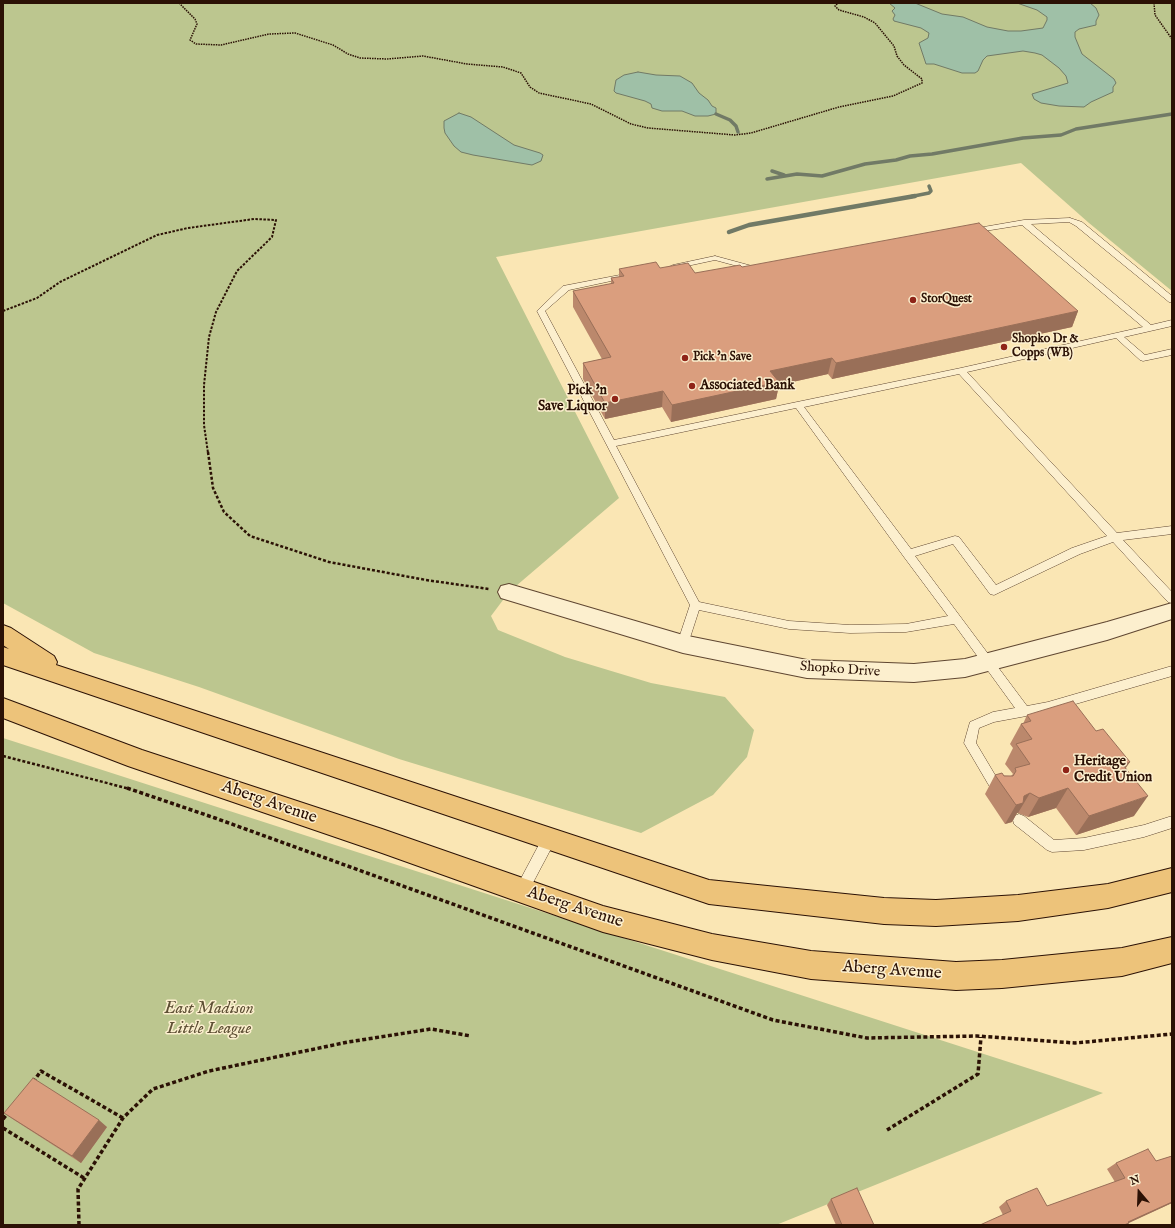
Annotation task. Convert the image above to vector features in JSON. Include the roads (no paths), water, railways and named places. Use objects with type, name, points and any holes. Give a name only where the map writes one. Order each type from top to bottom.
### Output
[{"type":"main road","points":[[3,634],[72,679]]},
{"type":"main road","points":[[3,656],[709,892],[884,911],[936,912],[1018,908],[1108,896],[1172,880]]},
{"type":"main road","name":"Aberg Avenue","points":[[3,708],[137,759],[603,919],[712,947],[811,965],[956,976],[1122,962],[1172,950]]},
{"type":"street","name":"Shopko Drive","points":[[509,592],[683,644],[807,669],[914,673],[965,668],[1107,631],[1172,611]]},
{"type":"lane","points":[[962,232],[1024,222],[1061,219],[1070,220],[1079,224],[1172,300]]},
{"type":"lane","points":[[1024,222],[1149,328]]},
{"type":"lane","points":[[663,268],[715,258],[752,268],[768,266]]},
{"type":"lane","points":[[633,274],[566,288],[541,311],[695,605],[683,644]]},
{"type":"lane","points":[[611,444],[961,371],[1172,323]]},
{"type":"lane","points":[[1117,335],[1143,358],[1172,352]]},
{"type":"lane","points":[[961,371],[1172,599]]},
{"type":"lane","points":[[798,405],[1025,712]]},
{"type":"lane","points":[[908,554],[954,540],[994,591],[1076,551],[1115,538],[1172,530]]},
{"type":"lane","points":[[695,605],[790,624],[850,629],[906,628],[956,619]]},
{"type":"lane","points":[[998,790],[970,743],[974,725],[993,717],[1048,707],[1172,671]]},
{"type":"lane","points":[[1019,820],[1052,846],[1084,844],[1172,822]]},
{"type":"lane","points":[[522,890],[549,839]]},
{"type":"waterway","points":[[716,114],[730,120],[736,126],[738,132]]},
{"type":"waterway","points":[[767,179],[797,174],[822,176],[865,164],[896,160],[910,156],[932,154],[1023,138],[1061,135],[1076,129],[1172,114]]},
{"type":"waterway","points":[[772,171],[784,175]]},
{"type":"waterway","points":[[909,197],[929,193],[931,191],[929,186]]},
{"type":"waterway","points":[[729,232],[749,225],[915,196]]},
{"type":"place","name":"StorQuest","points":[[913,300]]},
{"type":"place","name":"Shopko Dr & Copps (WB)","points":[[1004,347]]},
{"type":"place","name":"Pick 'n Save","points":[[685,358]]},
{"type":"place","name":"Associated Bank","points":[[692,386]]},
{"type":"place","name":"Pick 'n Save Liquor","points":[[615,399]]},
{"type":"place","name":"Heritage Credit Union","points":[[1066,770]]},
{"type":"park label","name":"East Madison Little League","points":[[209,1020]]}]
